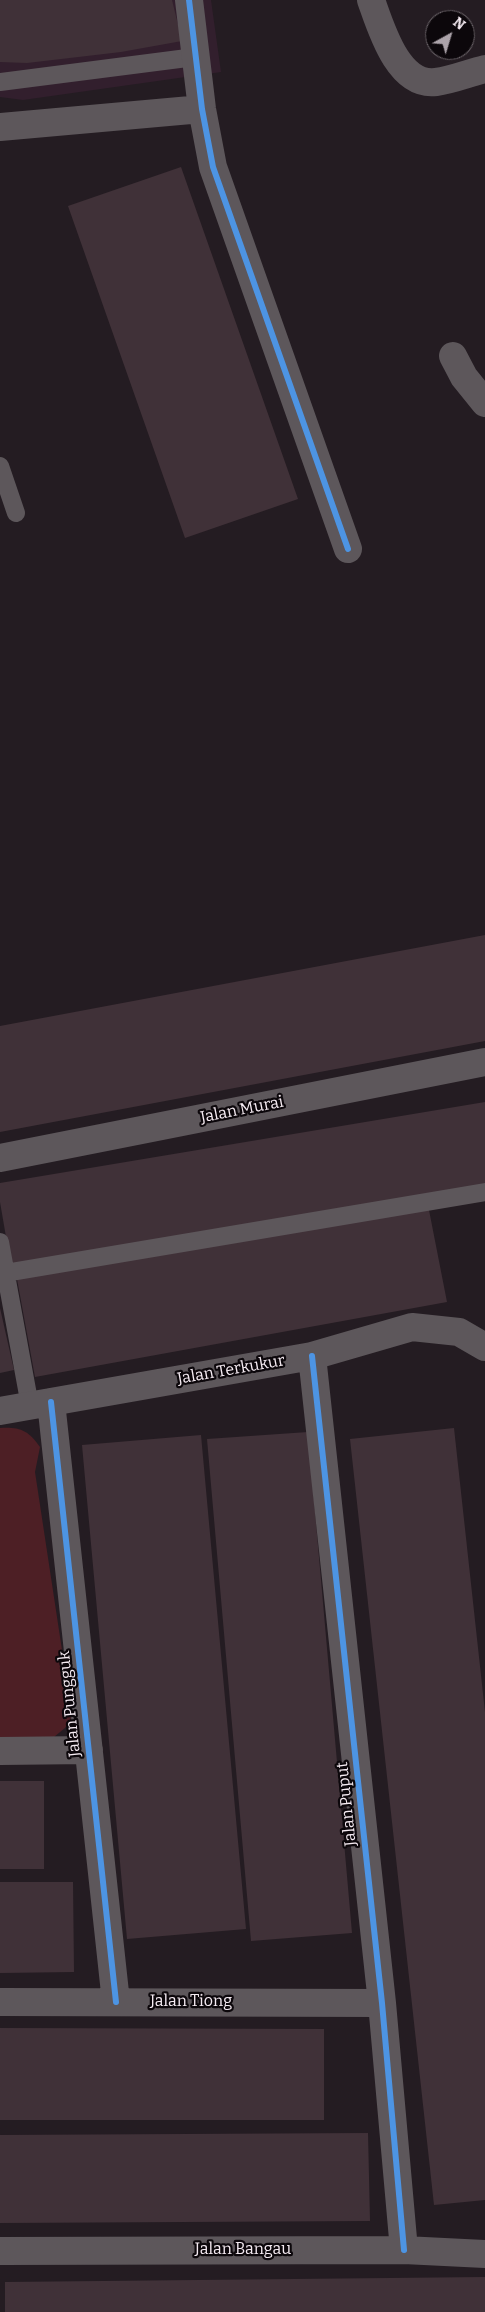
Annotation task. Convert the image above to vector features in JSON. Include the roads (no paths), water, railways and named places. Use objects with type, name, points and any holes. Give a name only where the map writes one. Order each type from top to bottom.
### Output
[{"type":"street","points":[[189,0],[202,109],[213,167],[348,549]]},
{"type":"street","points":[[371,0],[395,56],[407,72],[420,81],[435,82],[485,69]]},
{"type":"street","points":[[0,127],[202,109]]},
{"type":"street","points":[[453,356],[464,378],[485,403]]},
{"type":"street","name":"Jalan Murai","points":[[0,1158],[485,1062]]},
{"type":"street","name":"Jalan Terkukur","points":[[0,1411],[312,1356],[412,1327],[460,1332],[485,1347]]},
{"type":"street","name":"Jalan Puput","points":[[312,1356],[382,2003],[404,2250]]},
{"type":"street","name":"Jalan Pungguk","points":[[40,1404],[89,1750],[116,2002]]},
{"type":"street","points":[[0,1751],[89,1750]]},
{"type":"street","name":"Jalan Tiong","points":[[0,2002],[382,2003]]},
{"type":"street","name":"Jalan Bangau","points":[[0,2251],[404,2250],[485,2254]]},
{"type":"lane","points":[[0,82],[195,57]]},
{"type":"lane","points":[[0,466],[16,514]]},
{"type":"lane","points":[[3,1273],[485,1192]]},
{"type":"lane","points":[[0,1242],[3,1273],[40,1404]]}]
